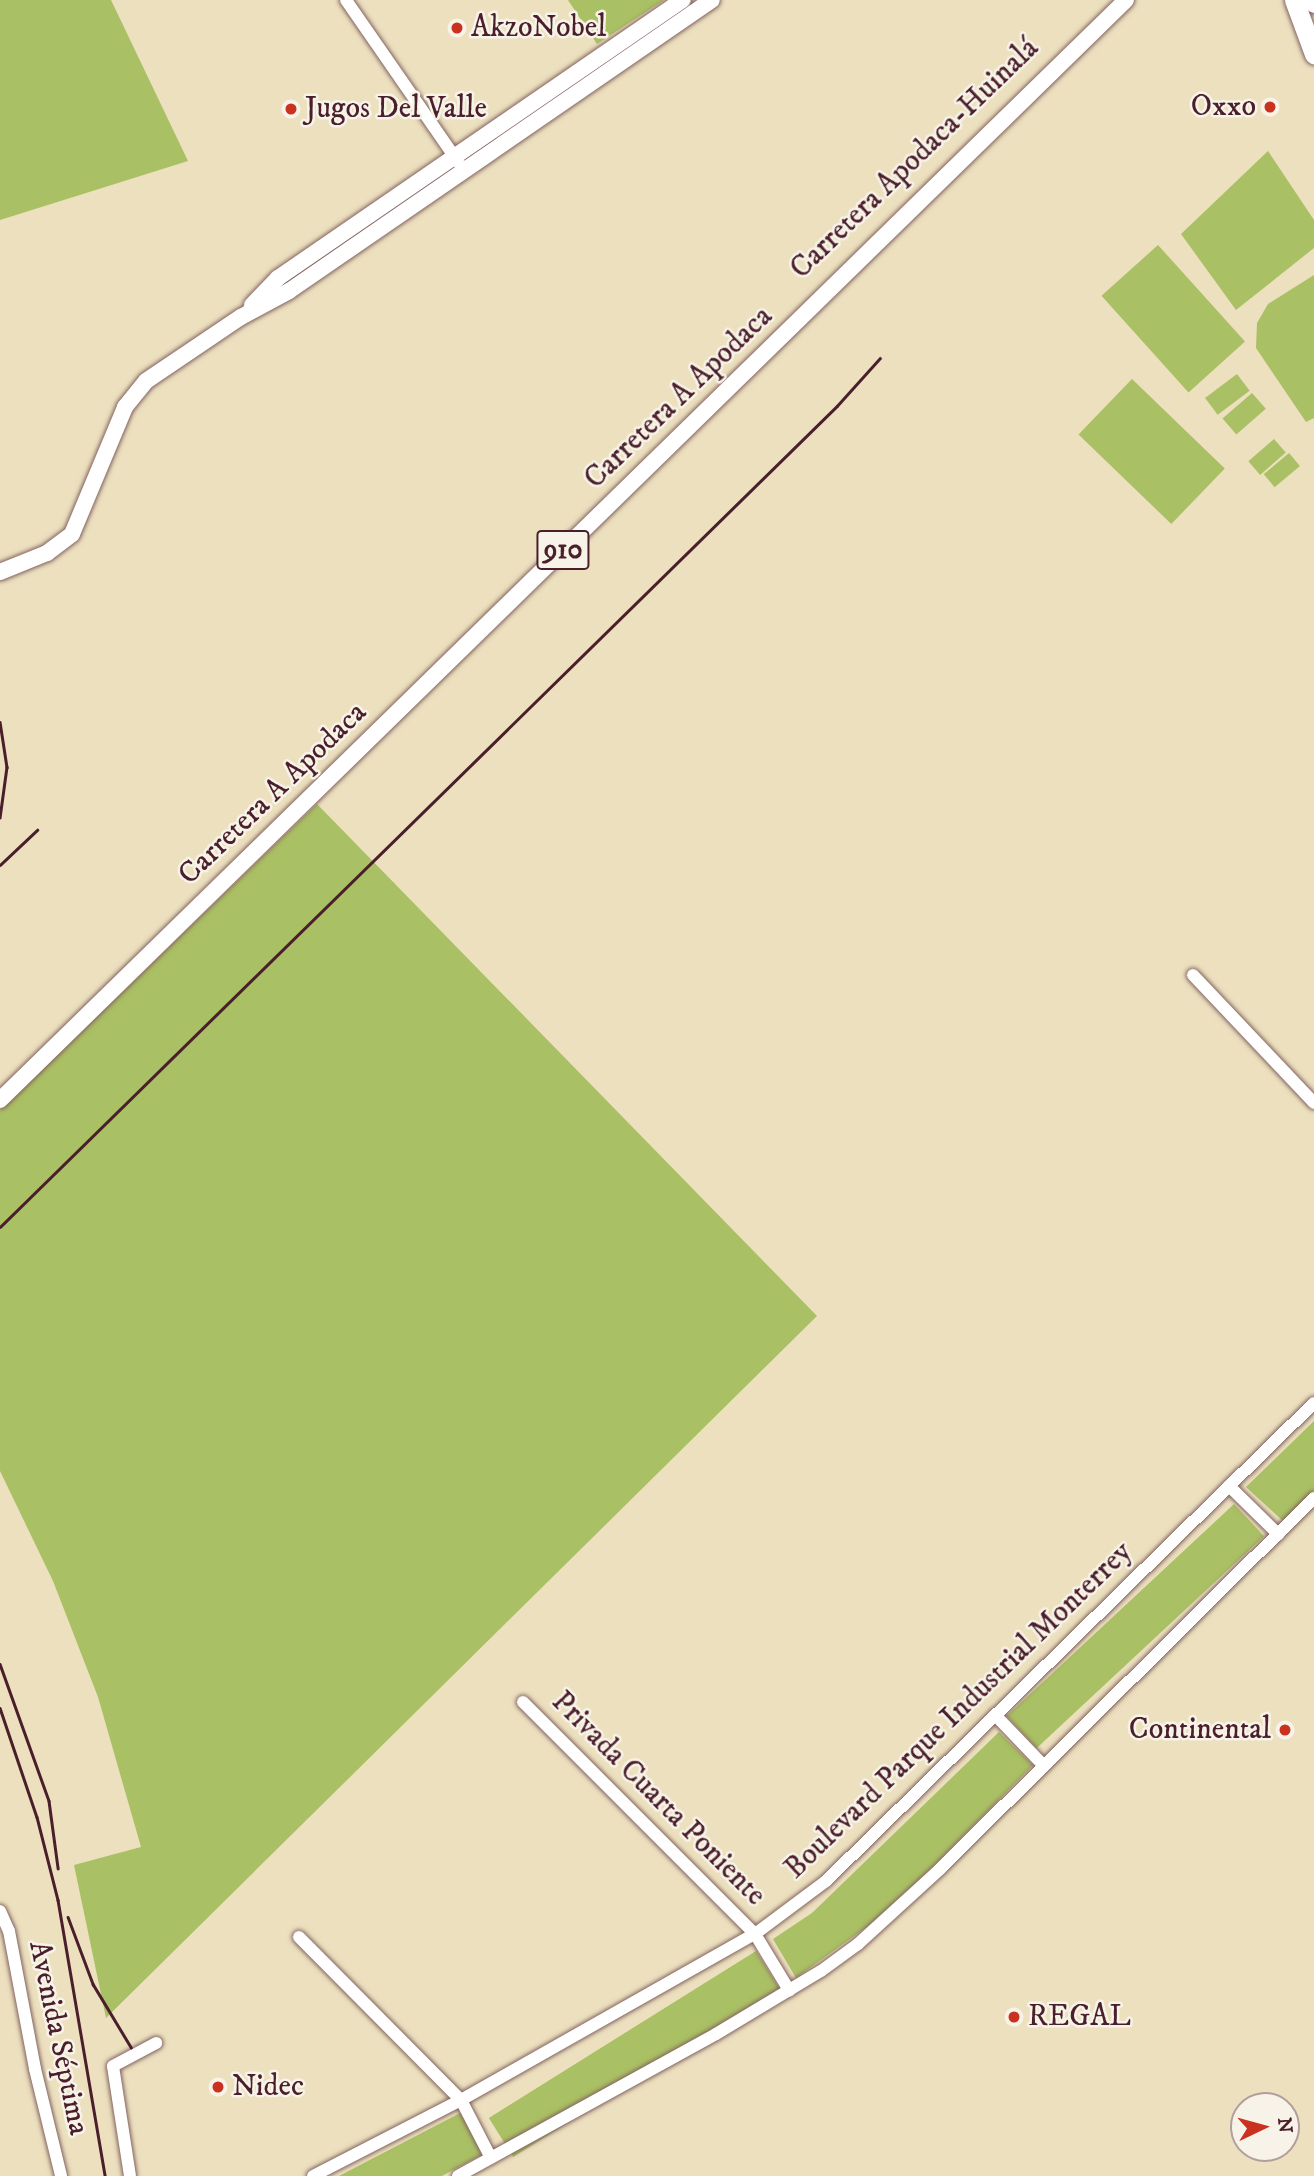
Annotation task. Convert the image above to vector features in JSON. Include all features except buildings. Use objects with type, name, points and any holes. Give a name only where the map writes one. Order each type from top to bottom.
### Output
[{"type":"highway","points":[[1294,0],[1314,54]]},
{"type":"main road","points":[[0,572],[47,553],[66,541],[76,527],[120,417],[135,391],[241,317],[289,290],[683,0]]},
{"type":"main road","points":[[459,163],[712,0]]},
{"type":"main road","name":"Carretera Apodaca-Huinalá","points":[[0,1092],[1117,0]]},
{"type":"main road","name":"Carretera A Apodaca","points":[[0,1100],[1126,0]]},
{"type":"street","points":[[346,0],[459,163]]},
{"type":"street","points":[[1193,975],[1314,1103]]},
{"type":"street","name":"Boulevard Parque Industrial Monterrey","points":[[313,2176],[461,2100],[755,1934],[846,1864],[1314,1403]]},
{"type":"street","points":[[1229,1486],[1278,1534]]},
{"type":"street","points":[[458,2176],[655,2069],[821,1971],[876,1930],[1314,1498]]},
{"type":"street","name":"Privada Cuarta Poniente","points":[[523,1702],[755,1934],[789,1990]]},
{"type":"street","points":[[997,1717],[1043,1765]]},
{"type":"street","name":"Avenida Séptima","points":[[0,1911],[9,1931],[35,2069],[61,2176]]},
{"type":"street","points":[[299,1937],[461,2100],[491,2158]]},
{"type":"street","points":[[130,2176],[113,2066],[156,2043]]},
{"type":"green space","points":[[0,0],[111,0],[188,161],[0,220]]},
{"type":"green space","points":[[568,0],[664,0],[597,44]]},
{"type":"green space","points":[[1268,151],[1314,220],[1314,248],[1236,310],[1181,234]]},
{"type":"green space","points":[[1158,245],[1245,342],[1189,392],[1102,296]]},
{"type":"green space","points":[[1314,275],[1314,418],[1306,422],[1256,348],[1257,323],[1268,304]]},
{"type":"green space","points":[[1237,374],[1250,391],[1218,415],[1205,398]]},
{"type":"green space","points":[[1132,379],[1225,469],[1171,524],[1079,434]]},
{"type":"green space","points":[[1252,393],[1266,409],[1236,434],[1223,419]]},
{"type":"green space","points":[[1274,439],[1286,453],[1260,475],[1248,461]]},
{"type":"green space","points":[[1289,453],[1300,466],[1275,487],[1264,474]]},
{"type":"green space","points":[[317,804],[817,1316],[106,2018],[74,1865],[141,1847],[98,1697],[53,1581],[0,1471],[0,1110]]},
{"type":"green space","points":[[1314,1421],[1314,1492],[1284,1522],[1246,1487]]},
{"type":"green space","points":[[1234,1504],[1264,1536],[1037,1748],[1007,1716]]},
{"type":"green space","points":[[999,1732],[1033,1765],[890,1910],[796,1978],[773,1939],[812,1913]]},
{"type":"green space","points":[[756,1951],[780,1990],[513,2157],[489,2118]]},
{"type":"green space","points":[[462,2112],[483,2154],[442,2176],[339,2176]]},
{"type":"railway","points":[[0,1227],[837,406],[880,358]]},
{"type":"railway","points":[[0,722],[7,767],[0,818]]},
{"type":"railway","points":[[0,865],[37,830]]},
{"type":"railway","points":[[0,1664],[49,1801],[58,1868]]},
{"type":"railway","points":[[0,1708],[37,1817],[58,1900],[105,2176]]},
{"type":"railway","points":[[68,1917],[93,1984],[131,2047]]},
{"type":"place","name":"AkzoNobel","points":[[457,28]]},
{"type":"place","name":"Oxxo","points":[[1270,107]]},
{"type":"place","name":"Jugos Del Valle","points":[[291,109]]},
{"type":"place","name":"Continental","points":[[1285,1730]]},
{"type":"place","name":"REGAL","points":[[1014,2017]]},
{"type":"place","name":"Nidec","points":[[218,2087]]}]
